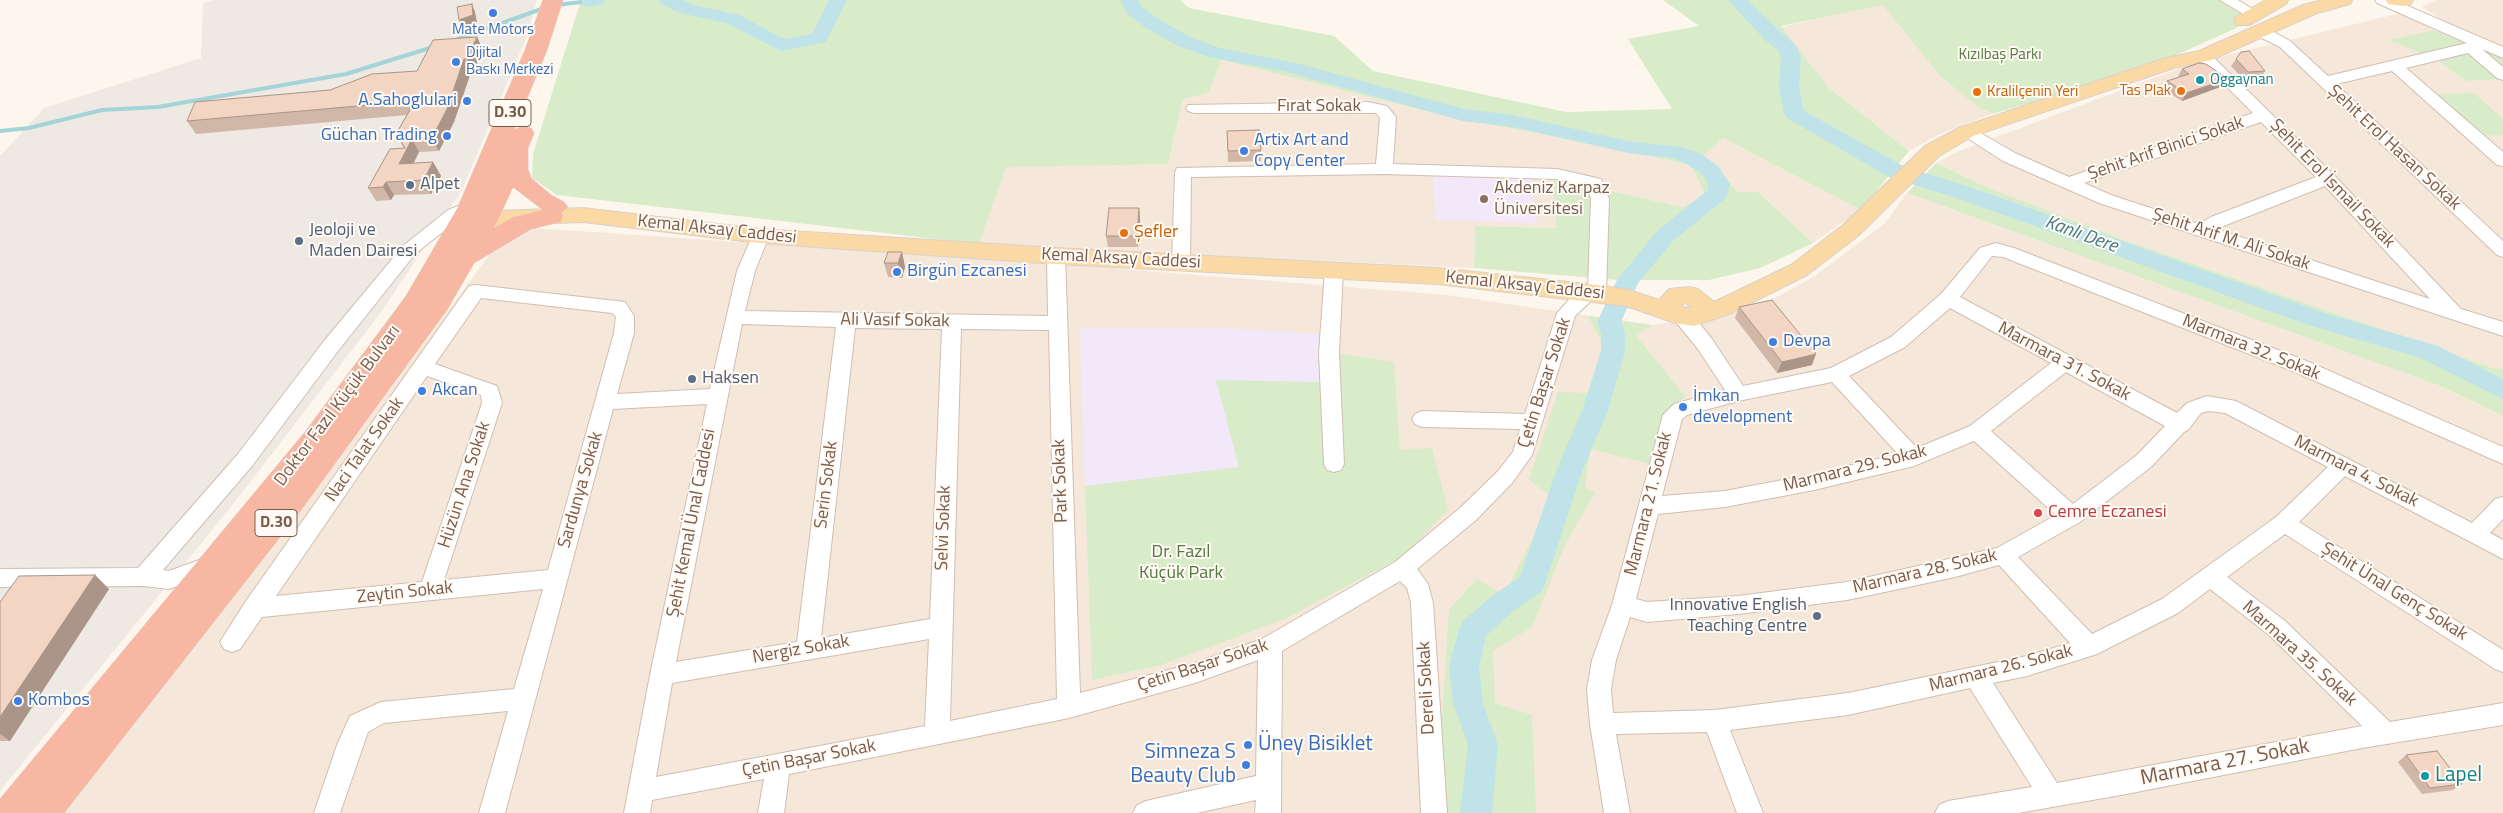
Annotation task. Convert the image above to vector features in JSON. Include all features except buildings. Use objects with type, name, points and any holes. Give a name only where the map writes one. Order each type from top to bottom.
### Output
[{"type":"highway","name":"Doktor Fazıl Küçük Bulvarı","points":[[10,813],[181,608],[315,440],[479,212],[516,149],[559,8]]},
{"type":"highway","name":"Doktor Fazıl Küçük Bulvarı","points":[[44,813],[333,449],[438,304],[464,261],[498,144],[559,8]]},
{"type":"highway","points":[[464,261],[482,246],[504,233],[554,211],[521,182],[516,169],[516,149]]},
{"type":"main road","points":[[2169,63],[2204,56],[2255,24],[2279,0]]},
{"type":"main road","points":[[1689,308],[1721,308],[1752,290],[1798,270],[1851,230],[1932,150],[1966,132],[2169,63],[2255,24],[2277,23],[2310,9],[2343,0]]},
{"type":"main road","points":[[2395,0],[2404,0]]},
{"type":"main road","name":"Kemal Aksay Caddesi","points":[[479,212],[554,211],[760,236],[1056,256],[1438,276],[1597,293],[1689,308]]},
{"type":"street","name":"Şehit Erol Hasan Sokak","points":[[2227,0],[2269,35],[2285,44],[2503,251]]},
{"type":"street","points":[[2382,0],[2432,22],[2473,45],[2503,53]]},
{"type":"street","points":[[2416,0],[2414,1],[2415,4],[2432,22]]},
{"type":"street","name":"Şehit Erol Hasan Sokak","points":[[2277,23],[2277,28],[2285,44]]},
{"type":"street","points":[[2324,82],[2473,45]]},
{"type":"street","points":[[2473,45],[2503,75]]},
{"type":"street","name":"Şehit Erol İsmail Sokak","points":[[2204,56],[2328,179],[2457,315]]},
{"type":"street","points":[[2394,64],[2503,161]]},
{"type":"street","name":"Fırat Sokak","points":[[1194,108],[1368,106],[1381,110],[1388,117],[1384,169]]},
{"type":"street","name":"Şehit Arif Binici Sokak","points":[[2068,183],[2264,115]]},
{"type":"street","name":"Şehit Arif M. Ali Sokak","points":[[1966,132],[2010,157],[2105,199],[2503,329]]},
{"type":"street","points":[[1181,263],[1183,172],[1384,169],[1557,174],[1595,183],[1600,199],[1597,293]]},
{"type":"street","points":[[2202,230],[2216,222],[2328,179]]},
{"type":"street","points":[[144,577],[245,460],[331,346],[409,250],[454,214],[479,212]]},
{"type":"street","name":"Şehit Kemal Ünal Caddesi","points":[[639,802],[662,675],[734,317],[746,271],[760,236]]},
{"type":"street","name":"Marmara 21. Sokak","points":[[1617,813],[1602,724],[1599,689],[1604,660],[1623,605],[1672,415],[1681,409],[1738,394],[1836,374],[1898,342],[1948,299],[1986,252],[1996,249]]},
{"type":"street","name":"Marmara 32. Sokak","points":[[1996,249],[2302,367],[2503,456]]},
{"type":"street","name":"Park Sokak","points":[[1056,256],[1056,323],[1069,707]]},
{"type":"street","points":[[1334,271],[1329,353],[1334,464]]},
{"type":"street","name":"Naci Talat Sokak","points":[[232,642],[476,291]]},
{"type":"street","name":"Sardunya Sokak","points":[[476,291],[618,308],[625,316],[624,333],[606,402],[492,813]]},
{"type":"street","name":"Çetin Başar Sokak","points":[[639,802],[778,766],[1069,707],[1195,673],[1270,646],[1403,568],[1468,514],[1505,477],[1522,455],[1534,422],[1566,313],[1569,308],[1584,297],[1597,293]]},
{"type":"street","name":"Marmara 31. Sokak","points":[[1948,299],[2064,363],[2181,424]]},
{"type":"street","points":[[1689,308],[1705,344],[1738,394]]},
{"type":"street","name":"Ali Vasıf Sokak","points":[[734,317],[846,321],[1056,323]]},
{"type":"street","name":"Serin Sokak","points":[[808,649],[846,321]]},
{"type":"street","name":"Selvi Sokak","points":[[937,735],[952,322]]},
{"type":"street","name":"Marmara 29. Sokak","points":[[1649,506],[1725,499],[1814,482],[1914,458],[1976,431],[2030,392],[2064,363]]},
{"type":"street","name":"Hüzün Ana Sokak","points":[[422,367],[490,391],[492,403],[430,590]]},
{"type":"street","points":[[1836,374],[1914,458]]},
{"type":"street","points":[[606,402],[718,396]]},
{"type":"street","name":"Marmara 28. Sokak","points":[[1623,605],[1647,612],[1738,605],[1847,591],[2003,555],[2072,516],[2144,461],[2181,424],[2194,408],[2207,403]]},
{"type":"street","name":"Marmara 4. Sokak","points":[[2207,403],[2229,406],[2503,550]]},
{"type":"street","points":[[1422,419],[1534,422]]},
{"type":"street","points":[[1976,431],[2072,516]]},
{"type":"street","name":"Marmara 26. Sokak","points":[[1602,724],[1715,721],[1848,704],[2027,666],[2089,647],[2170,606],[2284,523],[2342,465]]},
{"type":"street","points":[[2475,534],[2503,505]]},
{"type":"street","name":"Şehit Ünal Genç Sokak","points":[[2284,523],[2503,662]]},
{"type":"street","points":[[0,578],[144,577],[169,580],[196,572],[209,565],[228,548]]},
{"type":"street","points":[[2003,555],[2089,647]]},
{"type":"street","name":"Dereli Sokak","points":[[1403,568],[1417,584],[1422,603],[1434,813]]},
{"type":"street","name":"Marmara 35. Sokak","points":[[2210,577],[2277,628],[2386,734]]},
{"type":"street","name":"Zeytin Sokak","points":[[254,608],[556,578]]},
{"type":"street","points":[[169,580],[179,590],[181,608]]},
{"type":"street","name":"Nergiz Sokak","points":[[662,675],[940,626]]},
{"type":"street","points":[[1268,813],[1270,646]]},
{"type":"street","points":[[1976,677],[2051,795]]},
{"type":"street","points":[[328,813],[349,745],[359,724],[381,713],[523,700]]},
{"type":"street","name":"Marmara 27. Sokak","points":[[1948,813],[2503,714]]},
{"type":"street","points":[[1715,721],[1750,813]]},
{"type":"street","points":[[771,813],[778,766]]},
{"type":"street","points":[[1146,813],[1269,785]]},
{"type":"shaded area","points":[[215,0],[537,0],[527,36],[462,190],[382,311],[234,503],[0,791],[0,156],[44,108],[201,58],[203,3]]},
{"type":"shaded area","points":[[2436,0],[2503,0],[2503,58],[2422,7]]},
{"type":"shaded area","points":[[1883,4],[1939,75],[1992,114],[1938,135],[1909,151],[1828,87],[1781,27]]},
{"type":"shaded area","points":[[2401,13],[2433,30],[2390,40],[2437,60],[2466,81],[2503,79],[2503,369],[2493,368],[2127,241],[1984,186],[1936,163],[1959,151],[2194,63]]},
{"type":"shaded area","points":[[1221,60],[1442,115],[1691,165],[1706,196],[1682,207],[1553,178],[1556,228],[1475,226],[1474,268],[979,244],[1005,167],[1168,163],[1183,99],[1209,93]]},
{"type":"shaded area","points":[[1723,138],[1861,210],[1813,243],[1758,192],[1738,192],[1703,156]]},
{"type":"shaded area","name":"Akdeniz Karpaz Üniversitesi","points":[[1433,176],[1531,178],[1537,223],[1436,220]]},
{"type":"shaded area","points":[[1907,193],[2443,387],[2503,416],[2503,813],[61,813],[281,538],[498,243],[534,228],[1035,262],[1447,295],[1652,325],[1755,309],[1815,276],[1885,223]]},
{"type":"shaded area","points":[[1080,328],[1220,328],[1324,334],[1321,382],[1239,467],[1085,486]]},
{"type":"green space","name":"Kızılbaş Parkı","points":[[581,0],[1180,0],[1189,8],[1334,36],[1373,71],[1566,112],[1672,109],[1628,39],[1699,26],[1663,0],[2223,0],[2245,16],[2244,23],[2234,29],[2165,60],[2088,86],[1992,114],[1976,105],[1939,75],[1883,5],[1781,26],[1828,87],[1909,151],[1861,210],[1723,138],[1703,156],[1738,192],[1758,192],[1813,243],[1760,268],[1709,280],[1619,280],[1474,268],[1475,226],[1556,228],[1553,178],[1682,207],[1706,196],[1691,165],[1442,115],[1221,60],[1209,93],[1183,99],[1168,164],[1006,167],[979,244],[557,195],[532,178],[533,154]]},
{"type":"green space","points":[[2433,30],[2503,58],[2503,79],[2466,81],[2437,60],[2389,40]]},
{"type":"green space","points":[[2474,93],[2503,119],[2503,135],[2478,136],[2437,94]]},
{"type":"green space","points":[[1936,163],[1984,186],[2127,241],[2493,368],[2503,369],[2503,416],[2443,387],[1907,193]]},
{"type":"green space","points":[[1588,316],[1652,325],[1636,336],[1686,397],[1666,411],[1650,464],[1590,449],[1585,488],[1595,492],[1565,545],[1532,627],[1493,651],[1495,703],[1532,715],[1536,813],[1447,813],[1441,734],[1449,610],[1477,579],[1504,595],[1553,498],[1529,480],[1558,392],[1592,393],[1604,346]]},
{"type":"green space","name":"Dr. Fazıl Küçük Park","points":[[1323,351],[1394,362],[1400,450],[1432,448],[1448,509],[1405,555],[1285,619],[1161,665],[1092,680],[1085,486],[1239,467],[1216,380],[1321,382]]},
{"type":"waterway","points":[[590,1],[596,0]]},
{"type":"waterway","points":[[668,0],[687,9],[732,19],[781,45],[819,38],[838,0]]},
{"type":"waterway","points":[[1129,0],[1135,10],[1153,24],[1185,42],[1216,53],[1289,67],[1463,115],[1513,121],[1628,147],[1675,152],[1694,159],[1711,171],[1719,184],[1718,193],[1665,236],[1628,280],[1609,322],[1613,333],[1613,351],[1595,411],[1570,469],[1531,584],[1502,604],[1473,630],[1464,666],[1468,703],[1483,745],[1476,813]]},
{"type":"waterway","name":"Kanlı Dere","points":[[1737,0],[1772,36],[1787,47],[1791,57],[1789,87],[1794,114],[1897,172],[1965,193],[2316,319],[2429,352],[2503,390]]},
{"type":"waterway","points":[[556,5],[590,1]]},
{"type":"waterway","points":[[455,40],[544,8]]},
{"type":"waterway","points":[[0,131],[29,128],[102,110],[158,107],[346,74],[433,47]]},
{"type":"place","name":"Mate Motors","points":[[493,13]]},
{"type":"place","name":"Dijital Baskı Merkezi","points":[[456,62]]},
{"type":"place","name":"Oggaynan","points":[[2200,80]]},
{"type":"place","name":"Tas Plak","points":[[2181,91]]},
{"type":"place","name":"Kralilçenin Yeri","points":[[1977,92]]},
{"type":"place","name":"A.Sahoglulari","points":[[467,101]]},
{"type":"place","name":"Güchan Trading","points":[[447,136]]},
{"type":"place","name":"Artix Art and Copy Center","points":[[1244,151]]},
{"type":"place","name":"Alpet","points":[[410,185]]},
{"type":"place","name":"Akdeniz Karpaz Üniversitesi","points":[[1484,199]]},
{"type":"place","name":"Şefler","points":[[1124,233]]},
{"type":"place","name":"Jeoloji ve Maden Dairesi","points":[[299,241]]},
{"type":"place","name":"Birgün Ezcanesi","points":[[897,272]]},
{"type":"place","name":"Devpa","points":[[1773,342]]},
{"type":"place","name":"Haksen","points":[[692,379]]},
{"type":"place","name":"Akcan","points":[[422,391]]},
{"type":"place","name":"İmkan development","points":[[1683,407]]},
{"type":"place","name":"Cemre Eczanesi","points":[[2038,513]]},
{"type":"place","name":"Innovative English Teaching Centre","points":[[1817,616]]},
{"type":"place","name":"Kombos","points":[[18,701]]},
{"type":"place","name":"Üney Bisiklet","points":[[1248,745]]},
{"type":"place","name":"Simneza S Beauty Club","points":[[1246,765]]},
{"type":"place","name":"Lapel","points":[[2425,776]]}]
